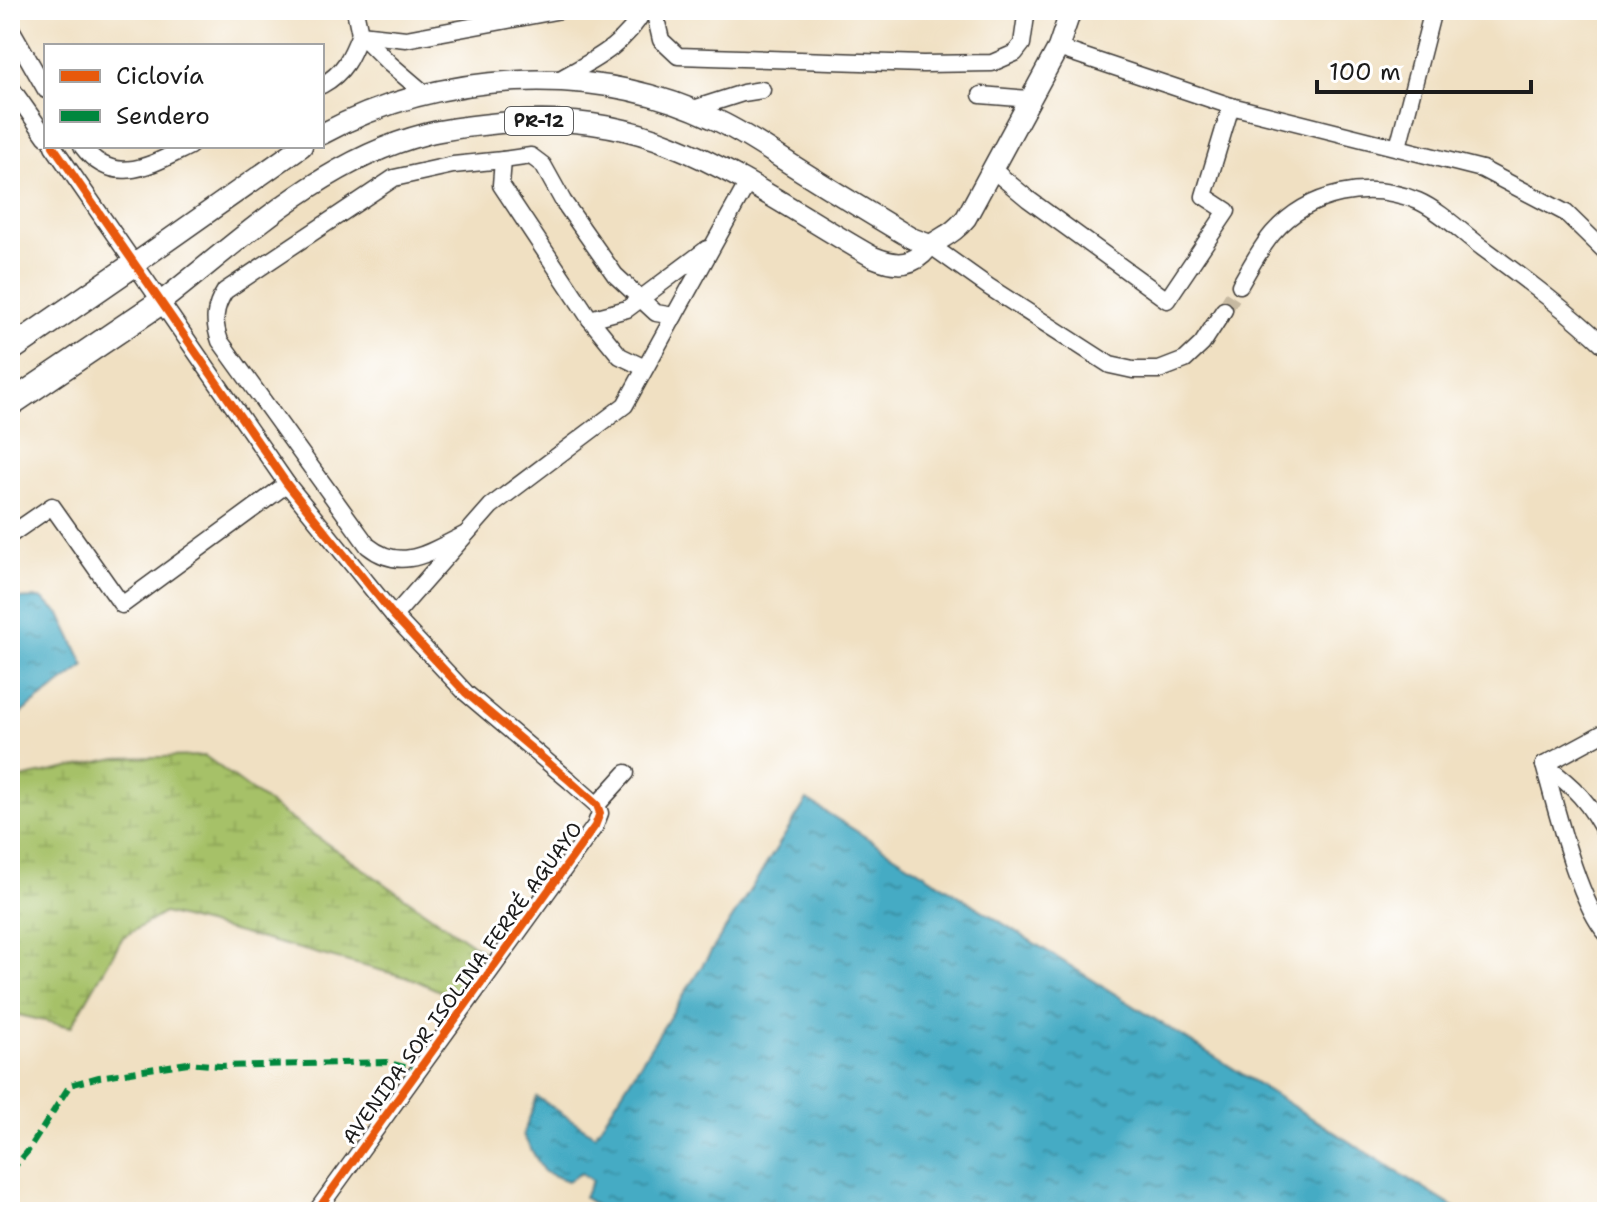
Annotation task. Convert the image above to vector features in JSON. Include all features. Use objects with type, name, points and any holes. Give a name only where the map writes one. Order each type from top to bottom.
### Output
[{"type":"highway","points":[[10,350],[136,263]]},
{"type":"highway","name":"PR-12","points":[[10,404],[161,302]]},
{"type":"main road","name":"PR-12","points":[[161,302],[283,206],[374,152],[424,134],[449,129],[554,120],[612,128],[670,145],[747,184],[889,264],[912,261],[961,224],[1058,48],[1071,10]]},
{"type":"main road","name":"PR-12","points":[[324,133],[380,107],[424,93],[477,84],[553,82],[620,88],[693,109],[743,135],[911,238],[930,245]]},
{"type":"main road","points":[[136,263],[299,148]]},
{"type":"street","points":[[324,84],[346,66],[360,34],[355,10]]},
{"type":"street","points":[[360,34],[406,39],[561,10]]},
{"type":"street","points":[[553,82],[614,48],[644,10]]},
{"type":"street","points":[[654,10],[661,40],[678,56],[908,64],[992,63],[1004,60],[1022,44],[1026,16]]},
{"type":"street","points":[[1398,147],[1433,10]]},
{"type":"street","points":[[10,27],[44,86]]},
{"type":"street","points":[[360,34],[424,93]]},
{"type":"street","points":[[1058,48],[1231,106],[1482,169],[1566,213],[1607,253]]},
{"type":"street","points":[[10,86],[44,134]]},
{"type":"street","points":[[693,109],[762,90]]},
{"type":"street","points":[[981,95],[1029,99]]},
{"type":"street","points":[[992,169],[1028,199],[1167,300],[1227,211],[1204,196],[1231,106]]},
{"type":"street","name":"AVENIDA SOR ISOLINA FERRÉ AGUAYO","points":[[54,148],[287,484],[394,616],[466,693],[597,805],[600,813],[599,820],[536,911],[316,1212]]},
{"type":"street","points":[[84,148],[101,164],[124,170],[138,169],[185,148]]},
{"type":"street","points":[[466,534],[405,561],[384,557],[368,546],[220,341],[215,319],[219,300],[233,284],[394,178],[453,165],[531,156],[543,165],[563,201],[615,275],[656,313],[674,316]]},
{"type":"street","points":[[503,160],[501,185],[590,319],[620,356],[645,368]]},
{"type":"street","points":[[394,616],[491,506],[625,405],[747,184]]},
{"type":"street","points":[[1240,285],[1270,236],[1295,214],[1316,202],[1352,190],[1384,190],[1421,202],[1504,263],[1607,348]]},
{"type":"street","points":[[930,245],[1110,365],[1133,370],[1159,370],[1185,360],[1202,344],[1224,310]]},
{"type":"street","points":[[590,319],[627,309],[712,246]]},
{"type":"street","points":[[10,535],[52,506],[122,605],[287,484]]},
{"type":"street","points":[[1544,765],[1607,731]]},
{"type":"street","points":[[1544,765],[1578,791],[1593,810],[1607,837]]},
{"type":"street","points":[[1544,765],[1565,839],[1594,915],[1607,934]]},
{"type":"street","points":[[597,805],[626,773]]},
{"type":"green space","points":[[205,756],[491,957],[460,1000],[413,979],[164,913],[123,937],[71,1027],[10,1013],[10,780],[117,758]]},
{"type":"water","points":[[41,598],[60,614],[85,666],[10,721],[10,599]]},
{"type":"water","points":[[807,800],[1461,1212],[605,1212],[584,1197],[592,1181],[581,1173],[568,1181],[544,1172],[523,1135],[537,1097],[595,1135]]},
{"type":"tunnel","points":[[1224,310],[1240,285]]},
{"type":"marked path","points":[[10,1172],[28,1151],[70,1085],[99,1077],[188,1063],[220,1066],[386,1062],[419,1071]]},
{"type":"cycle path","points":[[54,148],[287,484],[394,616],[466,693],[597,805],[600,813],[595,826],[316,1212]]}]
